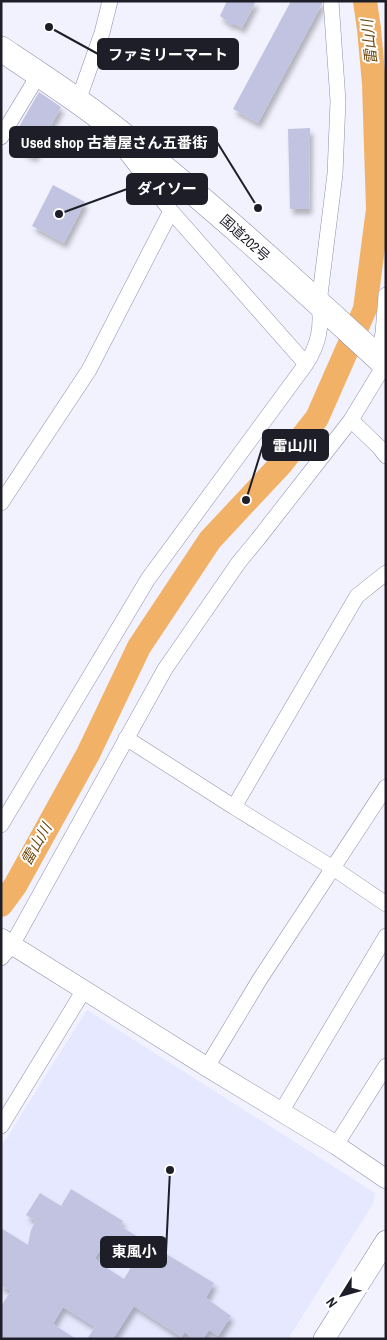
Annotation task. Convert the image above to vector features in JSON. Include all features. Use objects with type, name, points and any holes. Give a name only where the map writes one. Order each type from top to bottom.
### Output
[{"type":"highway","name":"国道202号","points":[[1,48],[78,100],[134,143],[211,207],[379,359]]},
{"type":"main road","points":[[324,1339],[386,1241]]},
{"type":"street","points":[[78,100],[102,33],[110,1]]},
{"type":"street","points":[[1,825],[6,803],[148,580],[315,350],[321,321],[319,303],[335,174],[338,101],[331,1]]},
{"type":"street","points":[[1,137],[39,74]]},
{"type":"street","points":[[134,143],[127,154],[171,211],[306,364]]},
{"type":"street","points":[[1,502],[89,370],[171,211]]},
{"type":"street","points":[[386,295],[379,359],[351,420],[239,562],[201,614],[165,669],[5,947],[84,990],[336,1145],[386,1180]]},
{"type":"street","points":[[351,420],[386,456]]},
{"type":"street","points":[[234,807],[357,596],[386,573]]},
{"type":"street","points":[[126,738],[333,868],[386,904]]},
{"type":"street","points":[[208,1067],[260,979],[386,787]]},
{"type":"street","points":[[281,1112],[386,936]]},
{"type":"street","points":[[1,1126],[84,990]]},
{"type":"street","points":[[336,1145],[386,1066]]},
{"type":"shaded area","points":[[87,1010],[375,1193],[373,1204],[288,1339],[1,1339],[1,1147]]},
{"type":"building","points":[[227,1],[256,1],[242,28],[233,23],[232,25],[220,16]]},
{"type":"building","points":[[291,1],[322,1],[322,4],[258,123],[233,109]]},
{"type":"building","points":[[39,92],[61,107],[34,157],[9,144]]},
{"type":"building","points":[[310,128],[309,209],[290,209],[288,129]]},
{"type":"building","points":[[53,185],[85,202],[64,243],[32,226]]},
{"type":"building","points":[[71,1189],[123,1221],[120,1226],[214,1283],[206,1298],[231,1316],[218,1336],[209,1330],[203,1339],[193,1339],[185,1332],[181,1337],[134,1306],[113,1339],[87,1339],[95,1327],[63,1307],[53,1324],[76,1339],[1,1339],[1,1306],[11,1291],[1,1286],[1,1228],[28,1245],[31,1230],[36,1221],[26,1215],[40,1193],[61,1206]],"holes":[[[106,1241],[136,1259],[124,1279],[96,1261],[95,1258]]]},
{"type":"waterway","name":"雷山川","points":[[1,905],[15,886],[88,754],[139,647],[210,540],[281,464],[317,418],[365,309],[378,209],[374,84],[365,1]]},
{"type":"place","name":"ファミリーマート","points":[[49,27]]},
{"type":"place","name":"Used shop 古着屋さん五番街","points":[[258,208]]},
{"type":"place","name":"ダイソー","points":[[59,214]]},
{"type":"place","name":"雷山川","points":[[246,500]]},
{"type":"place","name":"東風小","points":[[170,1170]]}]
